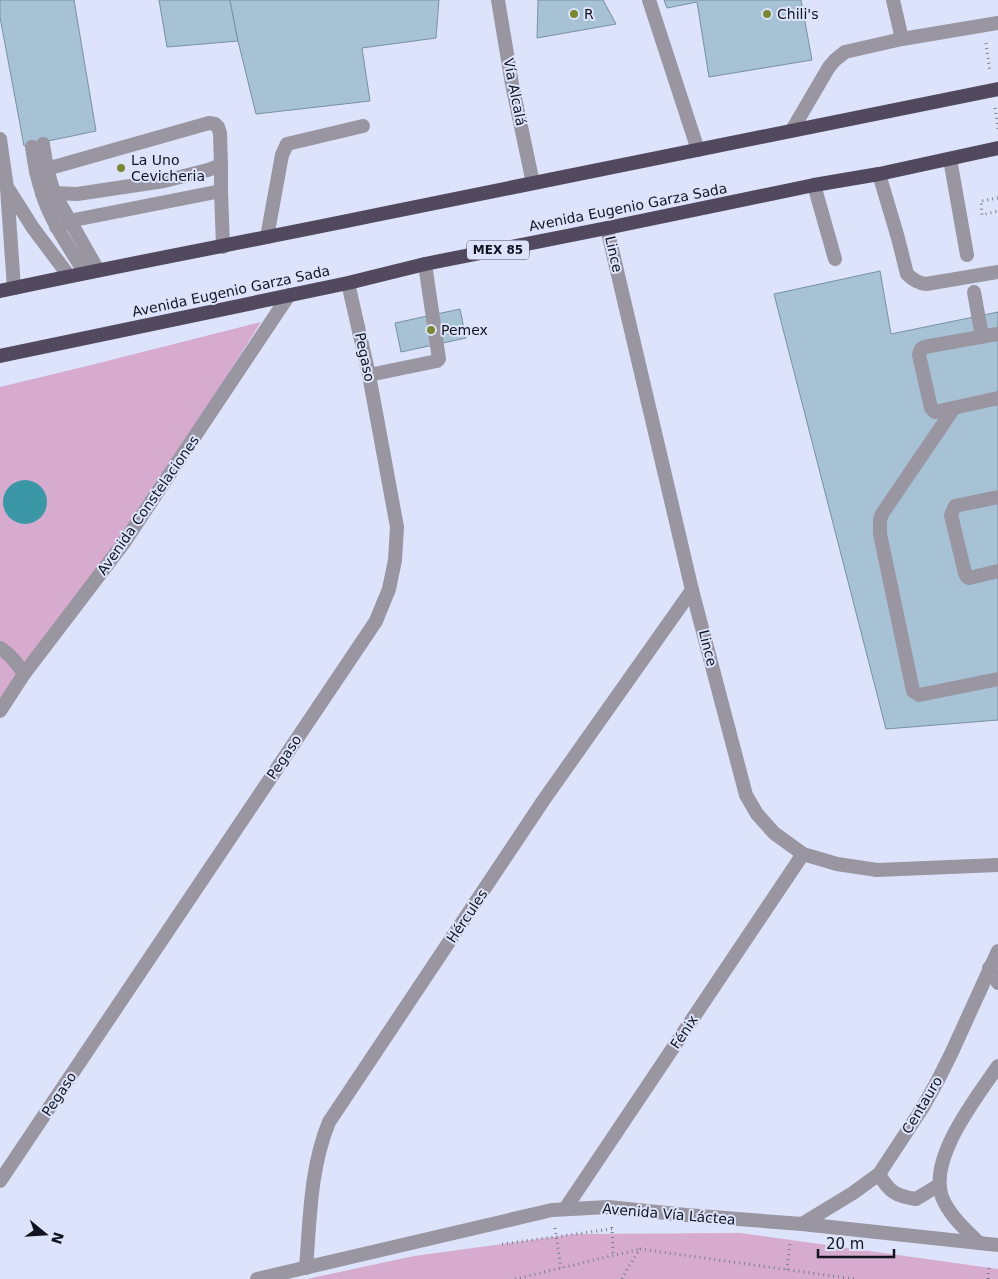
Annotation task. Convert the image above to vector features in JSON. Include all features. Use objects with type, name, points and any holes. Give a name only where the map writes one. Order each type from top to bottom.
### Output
[{"type":"highway","points":[[0,291],[998,89]]},
{"type":"highway","name":"Avenida Eugenio Garza Sada","points":[[0,356],[348,283],[425,264],[879,174],[998,148]]},
{"type":"street","name":"Vía Alcalá","points":[[498,0],[512,84],[533,183]]},
{"type":"street","points":[[649,0],[698,150]]},
{"type":"street","points":[[893,0],[902,39]]},
{"type":"street","points":[[792,130],[829,67],[845,52],[902,39],[998,23]]},
{"type":"street","points":[[42,171],[209,123],[215,124],[218,127],[221,165],[222,247]]},
{"type":"street","points":[[266,237],[282,155],[287,144],[363,126]]},
{"type":"street","points":[[0,139],[7,188],[14,288]]},
{"type":"street","points":[[38,146],[48,194],[63,224],[92,271]]},
{"type":"street","points":[[950,159],[967,255]]},
{"type":"street","points":[[48,194],[77,194],[164,181],[221,165]]},
{"type":"street","points":[[879,174],[907,274],[911,278],[926,284],[998,272]]},
{"type":"street","points":[[814,186],[834,259]]},
{"type":"street","points":[[7,188],[33,228],[69,276]]},
{"type":"street","points":[[63,224],[221,192]]},
{"type":"street","name":"Lince","points":[[608,228],[692,590],[746,795],[757,814],[774,832],[803,854],[837,864],[877,870],[998,865]]},
{"type":"street","points":[[370,375],[439,359],[425,264]]},
{"type":"street","name":"Pegaso","points":[[0,1181],[376,621],[389,589],[395,560],[396,527],[370,375],[348,283]]},
{"type":"street","points":[[974,292],[982,331]]},
{"type":"street","name":"Avenida Constelaciones","points":[[0,711],[24,674],[123,544],[289,295]]},
{"type":"street","points":[[998,334],[924,348],[918,355],[932,410],[935,412],[998,398]]},
{"type":"street","points":[[954,408],[882,514],[880,534],[913,691],[918,695],[998,680]]},
{"type":"street","points":[[998,497],[955,506],[951,515],[964,572],[967,577],[998,571]]},
{"type":"street","name":"Hércules","points":[[306,1268],[316,1164],[322,1139],[329,1122],[544,801],[692,590]]},
{"type":"street","points":[[0,648],[15,660],[24,674]]},
{"type":"street","name":"Fénix","points":[[559,1210],[803,854]]},
{"type":"street","name":"Centauro","points":[[797,1224],[853,1193],[879,1174],[923,1107],[938,1080],[998,951]]},
{"type":"street","points":[[989,968],[998,983]]},
{"type":"street","points":[[978,1242],[954,1218],[942,1199],[939,1185],[941,1169],[957,1129],[998,1066]]},
{"type":"street","points":[[879,1174],[885,1185],[893,1192],[905,1197],[916,1199],[939,1185]]},
{"type":"street","name":"Avenida Vía Láctea","points":[[257,1279],[559,1210],[608,1207],[998,1245]]},
{"type":"path","points":[[998,198],[981,201],[982,215],[998,212]]},
{"type":"path","points":[[608,1207],[613,1229],[613,1256]]},
{"type":"path","points":[[559,1210],[557,1237],[561,1268]]},
{"type":"path","points":[[787,1270],[797,1224]]},
{"type":"path","points":[[500,1244],[613,1229]]},
{"type":"path","points":[[622,1279],[640,1249]]},
{"type":"path","points":[[515,1279],[640,1249],[854,1279]]},
{"type":"path","points":[[988,1279],[989,1266]]},
{"type":"shaded area","points":[[261,322],[123,540],[0,716],[0,387]]},
{"type":"shaded area","points":[[740,1233],[998,1269],[998,1279],[307,1279],[414,1256],[576,1234]]},
{"type":"water","points":[[29,480],[41,486],[46,493],[46,511],[41,518],[34,523],[21,524],[13,521],[6,514],[3,498],[6,490],[13,483]]},
{"type":"building","points":[[0,0],[74,0],[96,131],[24,146],[0,17]]},
{"type":"building","points":[[159,0],[230,0],[238,41],[167,47]]},
{"type":"building","points":[[230,0],[439,0],[436,38],[362,48],[370,101],[256,114]]},
{"type":"building","points":[[538,0],[603,0],[616,24],[537,38]]},
{"type":"building","points":[[664,0],[801,0],[812,60],[709,77],[697,2],[667,8]]},
{"type":"building","points":[[880,271],[891,334],[998,312],[998,720],[886,729],[774,294]]},
{"type":"building","name":"Pemex","points":[[460,309],[466,338],[401,352],[395,323]]},
{"type":"place","name":"R","points":[[574,14]]},
{"type":"place","name":"Chili's","points":[[767,14]]},
{"type":"place","name":"La Uno Cevicheria","points":[[121,168]]},
{"type":"place","name":"Pemex","points":[[431,330]]}]
